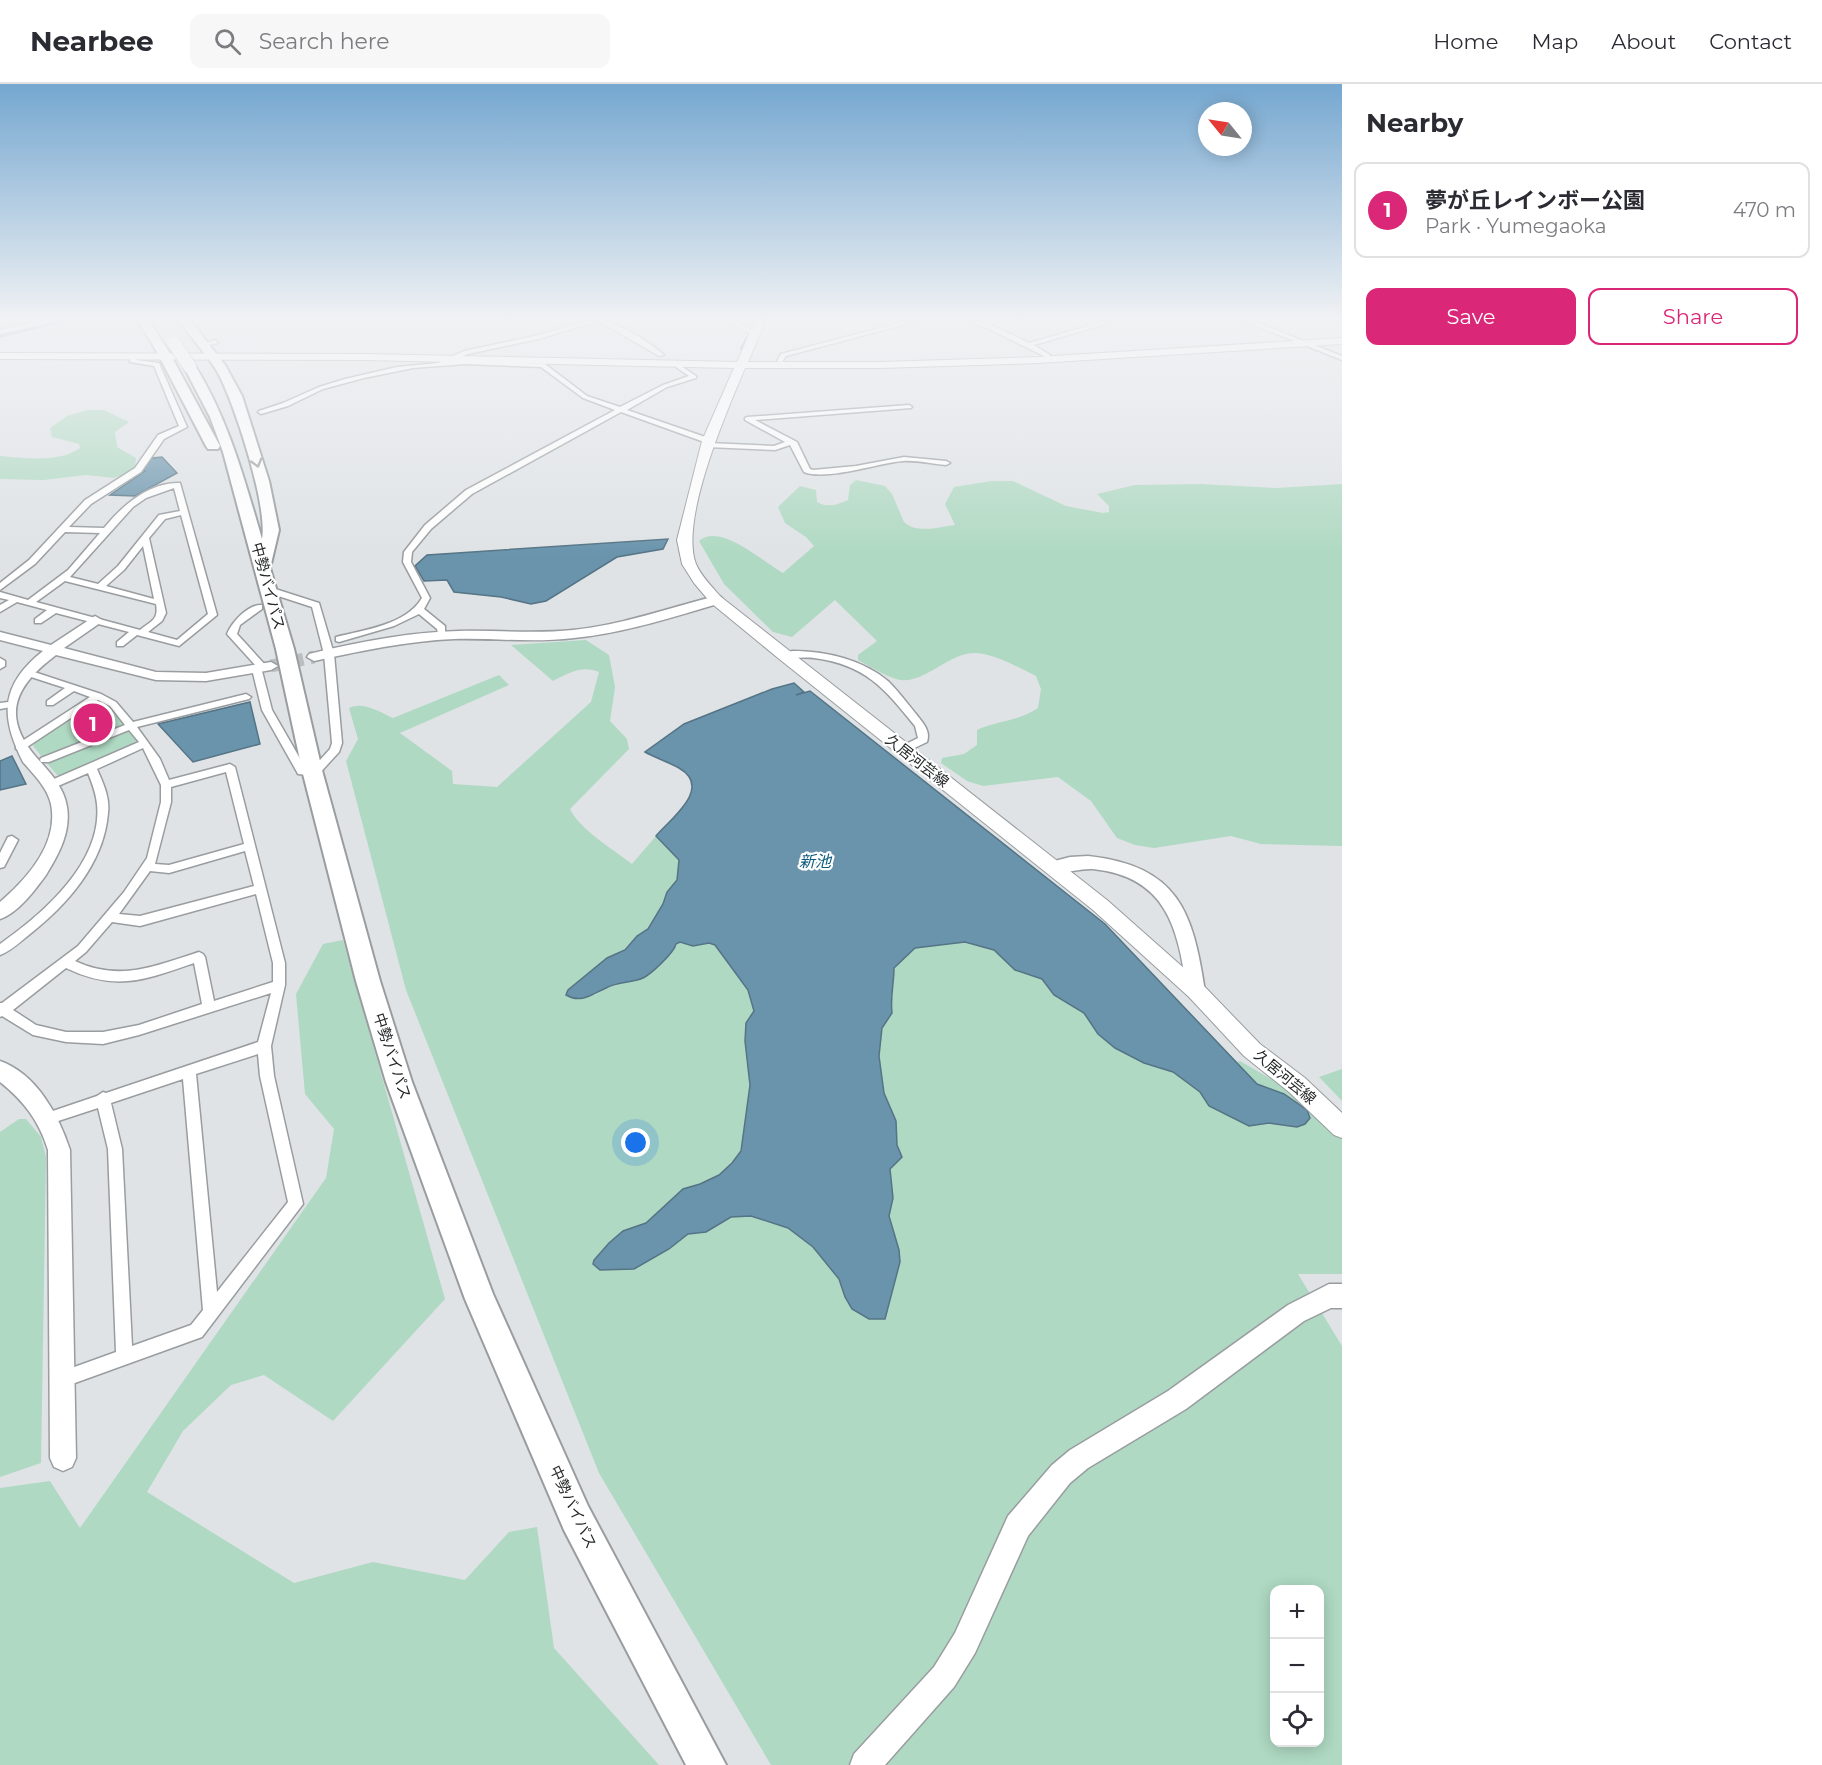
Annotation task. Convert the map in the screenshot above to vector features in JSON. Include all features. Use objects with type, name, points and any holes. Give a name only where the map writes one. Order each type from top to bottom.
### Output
[{"type":"highway","points":[[187,397],[218,456],[264,590]]},
{"type":"highway","name":"中勢バイパス","points":[[213,397],[216,417],[230,452],[264,590],[368,981],[399,1082],[480,1299],[576,1518],[707,1765]]},
{"type":"main road","name":"久居河芸線","points":[[727,397],[708,443],[684,540],[689,564],[699,580],[716,600],[783,655],[1053,867],[1130,931],[1196,991],[1252,1050],[1297,1085],[1342,1128]]},
{"type":"street","points":[[0,587],[22,571],[93,498],[129,477],[141,467],[161,437],[183,427],[171,397]]},
{"type":"street","points":[[261,412],[303,397]]},
{"type":"street","points":[[586,397],[708,443],[774,448],[791,442]]},
{"type":"street","points":[[314,657],[329,654],[412,616],[419,610],[426,598],[410,572],[407,562],[408,552],[428,527],[469,492],[644,397]]},
{"type":"street","points":[[909,407],[746,418],[795,444],[807,470],[812,472],[866,467],[904,459],[946,463]]},
{"type":"street","points":[[29,603],[64,578],[127,508],[156,489],[177,485],[213,615],[167,653]]},
{"type":"street","points":[[100,587],[121,568],[162,517],[184,512]]},
{"type":"street","points":[[62,529],[107,531]]},
{"type":"street","points":[[120,644],[162,615],[145,538]]},
{"type":"street","points":[[64,578],[161,603]]},
{"type":"street","points":[[264,590],[316,605],[329,654],[337,743],[335,750],[313,774],[302,772],[267,710],[264,668],[232,634],[236,624],[264,590]]},
{"type":"street","points":[[0,596],[179,643]]},
{"type":"street","points":[[1,611],[15,600]]},
{"type":"street","points":[[339,639],[358,641],[589,632],[645,621],[716,600]]},
{"type":"street","points":[[38,622],[54,610]]},
{"type":"street","points":[[419,610],[442,628],[442,636]]},
{"type":"street","points":[[0,912],[30,882],[47,860],[57,836],[59,809],[51,785],[20,747],[8,724],[4,706],[28,673],[95,620]]},
{"type":"street","points":[[0,636],[156,676],[206,677],[264,668]]},
{"type":"street","points":[[783,655],[801,653],[843,662],[879,679],[906,708],[923,732],[923,740],[902,750]]},
{"type":"street","points":[[0,661],[0,666]]},
{"type":"street","points":[[28,673],[74,687],[112,704],[145,743],[166,784],[164,814],[152,859],[94,937],[66,962],[1,1010],[33,1030],[66,1037],[122,1035],[279,985]]},
{"type":"street","points":[[50,703],[74,687]]},
{"type":"street","points":[[20,747],[98,696]]},
{"type":"street","points":[[45,760],[131,726],[246,698]]},
{"type":"street","points":[[51,785],[145,743]]},
{"type":"street","points":[[61,1380],[196,1331],[296,1204],[267,1076],[264,1046],[279,985],[279,963],[230,767],[166,784]]},
{"type":"street","points":[[0,950],[40,920],[63,896],[92,852],[103,813],[101,793],[91,768]]},
{"type":"street","points":[[0,843],[12,840],[0,864]]},
{"type":"street","points":[[147,867],[169,869],[249,846]]},
{"type":"street","points":[[1053,867],[1082,862],[1110,865],[1131,872],[1153,884],[1171,903],[1178,915],[1185,933],[1196,991]]},
{"type":"street","points":[[110,917],[130,921],[152,919],[260,889]]},
{"type":"street","points":[[66,962],[97,977],[122,978],[144,974],[199,957],[209,1008]]},
{"type":"street","points":[[49,1118],[103,1098],[264,1046]]},
{"type":"street","points":[[0,1070],[24,1089],[49,1118],[59,1150],[61,1163],[63,1458]]},
{"type":"street","points":[[189,1070],[211,1312]]},
{"type":"street","points":[[103,1098],[115,1149],[124,1357]]},
{"type":"street","points":[[865,1765],[944,1677],[965,1642],[1018,1526],[1061,1474],[1079,1460],[1178,1400],[1296,1313],[1329,1296],[1342,1296]]},
{"type":"green space","points":[[88,410],[104,410],[129,422],[115,432],[117,447],[136,458],[135,466],[126,474],[114,478],[86,475],[44,480],[0,479],[0,456],[52,458],[72,453],[80,448],[79,444],[52,437],[50,428],[67,416]]},
{"type":"green space","points":[[856,480],[885,486],[892,494],[904,522],[921,529],[955,525],[945,504],[954,487],[991,481],[1013,481],[1066,506],[1103,513],[1109,512],[1109,506],[1097,494],[1135,485],[1201,484],[1276,488],[1342,484],[1342,846],[1261,844],[1231,836],[1154,848],[1135,845],[1117,838],[1091,801],[1058,777],[983,786],[967,781],[941,763],[942,758],[964,754],[977,745],[977,730],[1023,716],[1038,708],[1041,689],[1036,676],[999,658],[975,653],[955,658],[916,678],[896,679],[858,660],[858,655],[877,641],[835,600],[792,637],[773,632],[724,584],[699,541],[708,536],[730,540],[783,573],[814,546],[806,537],[785,523],[778,507],[800,486],[816,490],[817,502],[821,504],[840,503],[848,500],[850,485]]},
{"type":"green space","points":[[586,640],[609,655],[615,687],[610,721],[627,739],[629,749],[570,809],[589,832],[632,864],[656,836],[679,860],[677,880],[667,892],[663,904],[648,929],[637,936],[625,950],[607,958],[568,990],[595,995],[606,988],[645,977],[680,942],[693,946],[709,943],[715,945],[748,990],[754,1012],[745,1041],[750,1085],[741,1151],[719,1175],[683,1189],[646,1223],[623,1231],[594,1260],[634,1269],[669,1249],[688,1234],[706,1232],[731,1217],[751,1216],[788,1228],[813,1247],[839,1279],[845,1297],[899,1250],[888,1216],[893,1198],[890,1169],[902,1157],[897,1145],[896,1121],[884,1093],[879,1056],[882,1028],[892,1013],[894,968],[914,948],[965,942],[994,950],[1015,970],[1042,979],[1054,995],[1084,1013],[1098,1034],[1144,1063],[1173,1072],[1200,1092],[1209,1106],[1249,1126],[1269,1123],[1297,1127],[1307,1110],[1284,1094],[1257,1084],[1236,1062],[1240,1061],[1290,1090],[1342,1134],[1342,1274],[1298,1274],[1342,1346],[1342,1765],[771,1765],[599,1473],[406,990],[346,761],[358,739],[349,708],[366,707],[393,718],[499,675],[509,685],[400,733],[452,771],[453,784],[497,787],[591,702],[599,672],[586,669],[553,681],[511,645]]},
{"type":"green space","points":[[102,701],[137,739],[133,745],[64,776],[57,775],[33,746],[36,741],[94,702]]},
{"type":"green space","points":[[343,940],[445,1299],[333,1421],[264,1375],[231,1385],[183,1431],[147,1492],[294,1583],[373,1562],[465,1580],[509,1532],[537,1527],[554,1648],[659,1765],[0,1765],[0,1488],[50,1481],[80,1528],[326,1178],[334,1129],[305,1094],[296,994],[323,944]]},
{"type":"green space","points":[[1342,1069],[1342,1101],[1319,1077]]},
{"type":"green space","points":[[19,1119],[26,1119],[41,1137],[46,1157],[41,1463],[0,1477],[0,1132]]},
{"type":"water","points":[[162,457],[177,473],[135,496],[110,495],[145,471],[142,470],[152,458]]},
{"type":"water","points":[[668,539],[663,549],[617,557],[546,601],[531,604],[501,597],[454,592],[447,580],[424,581],[415,566],[427,555]]},
{"type":"water","name":"新池","points":[[794,683],[804,692],[796,695],[810,691],[1105,924],[1257,1084],[1284,1094],[1307,1110],[1310,1118],[1305,1124],[1297,1127],[1269,1123],[1249,1126],[1209,1106],[1200,1092],[1173,1072],[1144,1063],[1115,1048],[1098,1034],[1084,1013],[1054,995],[1042,979],[1015,970],[994,950],[965,942],[915,948],[894,968],[892,1013],[882,1028],[879,1056],[884,1093],[896,1121],[897,1145],[902,1157],[890,1169],[893,1198],[889,1216],[899,1250],[900,1262],[885,1319],[869,1319],[852,1309],[839,1279],[813,1247],[788,1228],[751,1216],[731,1217],[706,1232],[688,1234],[669,1249],[634,1269],[600,1270],[593,1264],[609,1243],[623,1231],[646,1223],[683,1189],[719,1175],[732,1163],[741,1151],[750,1085],[745,1041],[746,1023],[754,1011],[748,990],[715,945],[709,943],[693,946],[680,942],[662,963],[643,978],[610,986],[582,998],[571,998],[566,995],[568,990],[607,958],[625,950],[637,936],[648,929],[663,904],[667,892],[677,880],[679,860],[656,836],[685,804],[691,794],[692,785],[689,776],[679,768],[645,752],[684,724],[772,689]]},
{"type":"water","points":[[250,702],[260,744],[193,762],[158,724]]},
{"type":"water","points":[[12,756],[26,784],[0,790],[0,761]]},
{"type":"tunnel","points":[[271,666],[314,657]]},
{"type":"place","name":"夢が丘レインボー公園","points":[[93,723]]}]
